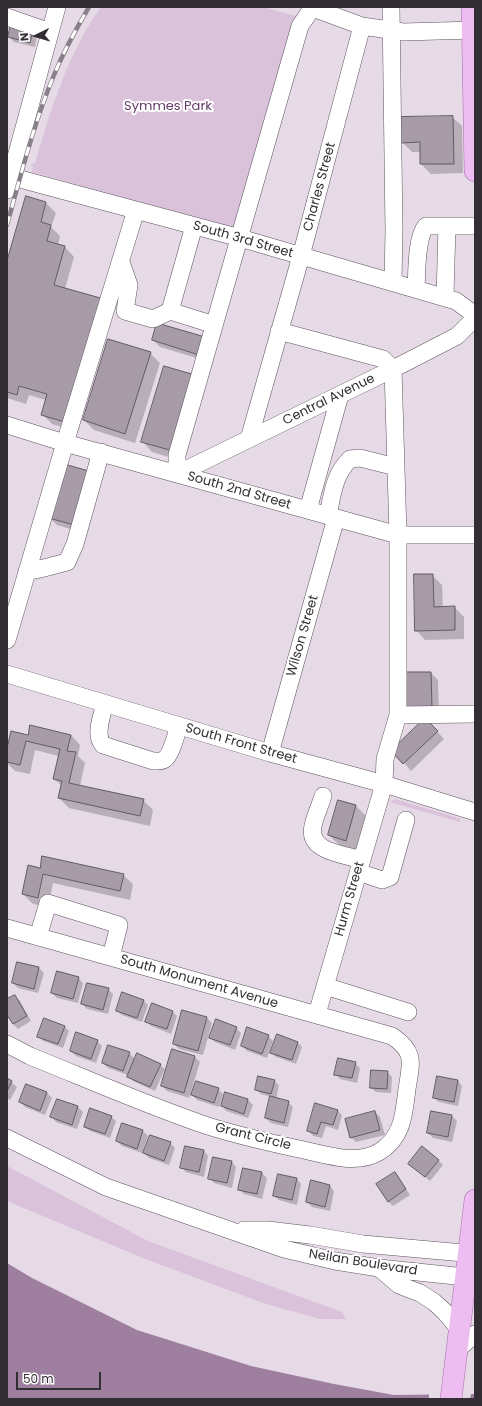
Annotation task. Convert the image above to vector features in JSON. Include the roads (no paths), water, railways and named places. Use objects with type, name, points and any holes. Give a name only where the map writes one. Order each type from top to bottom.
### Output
[{"type":"main road","points":[[472,7],[475,171]]},
{"type":"main road","points":[[451,1399],[457,1350],[467,1332],[475,1200]]},
{"type":"street","points":[[9,180],[57,7]]},
{"type":"street","points":[[177,474],[177,455],[300,26],[312,7],[362,26],[392,31],[473,30]]},
{"type":"street","points":[[391,7],[394,223],[393,282]]},
{"type":"street","points":[[7,17],[50,32]]},
{"type":"street","name":"Charles Street","points":[[249,439],[301,256],[362,26]]},
{"type":"street","name":"South 3rd Street","points":[[9,180],[20,179],[240,238],[393,282],[456,301],[475,316]]},
{"type":"street","points":[[7,640],[136,210]]},
{"type":"street","points":[[170,311],[194,226]]},
{"type":"street","points":[[416,289],[422,230],[426,226],[475,226]]},
{"type":"street","points":[[444,297],[447,226]]},
{"type":"street","points":[[120,262],[129,285],[125,311],[153,319],[170,311],[205,322]]},
{"type":"street","name":"Central Avenue","points":[[177,474],[393,369],[457,336],[475,316]]},
{"type":"street","points":[[279,331],[383,359],[393,369]]},
{"type":"street","name":"Hurm Street","points":[[316,1014],[384,784],[385,759],[398,715],[398,535],[393,369]]},
{"type":"street","points":[[308,510],[340,395]]},
{"type":"street","name":"South 2nd Street","points":[[7,425],[65,443],[398,535],[475,535]]},
{"type":"street","points":[[28,571],[67,562],[75,544],[101,452]]},
{"type":"street","name":"Wilson Street","points":[[270,753],[332,517],[334,485],[341,470],[350,459],[360,458],[396,467]]},
{"type":"street","name":"South Front Street","points":[[7,674],[270,753],[384,784],[475,812]]},
{"type":"street","points":[[105,704],[100,725],[99,736],[101,743],[103,745],[153,761],[159,762],[166,758],[170,752],[179,726]]},
{"type":"street","points":[[398,715],[475,714]]},
{"type":"street","points":[[323,796],[312,827],[314,839],[325,850],[360,866],[382,880],[390,877],[406,820]]},
{"type":"street","points":[[38,937],[48,903],[119,925],[111,957]]},
{"type":"street","name":"South Monument Avenue","points":[[7,928],[392,1036]]},
{"type":"street","points":[[324,986],[408,1012]]},
{"type":"street","name":"Grant Circle","points":[[7,1044],[30,1056],[204,1124],[258,1140],[345,1158],[365,1157],[378,1152],[390,1144],[399,1132],[404,1117],[411,1062],[402,1043],[392,1036]]},
{"type":"street","name":"Neilan Boulevard","points":[[7,1138],[106,1187],[284,1249],[335,1261],[380,1268],[470,1277]]},
{"type":"street","name":"Neilan Boulevard","points":[[230,1230],[268,1230],[363,1244],[472,1254]]},
{"type":"street","points":[[380,1268],[399,1285],[420,1293],[434,1302],[467,1332]]},
{"type":"railway","points":[[7,225],[28,149],[47,93],[66,49],[89,7]]},
{"type":"park label","name":"Symmes Park","points":[[168,107]]}]
